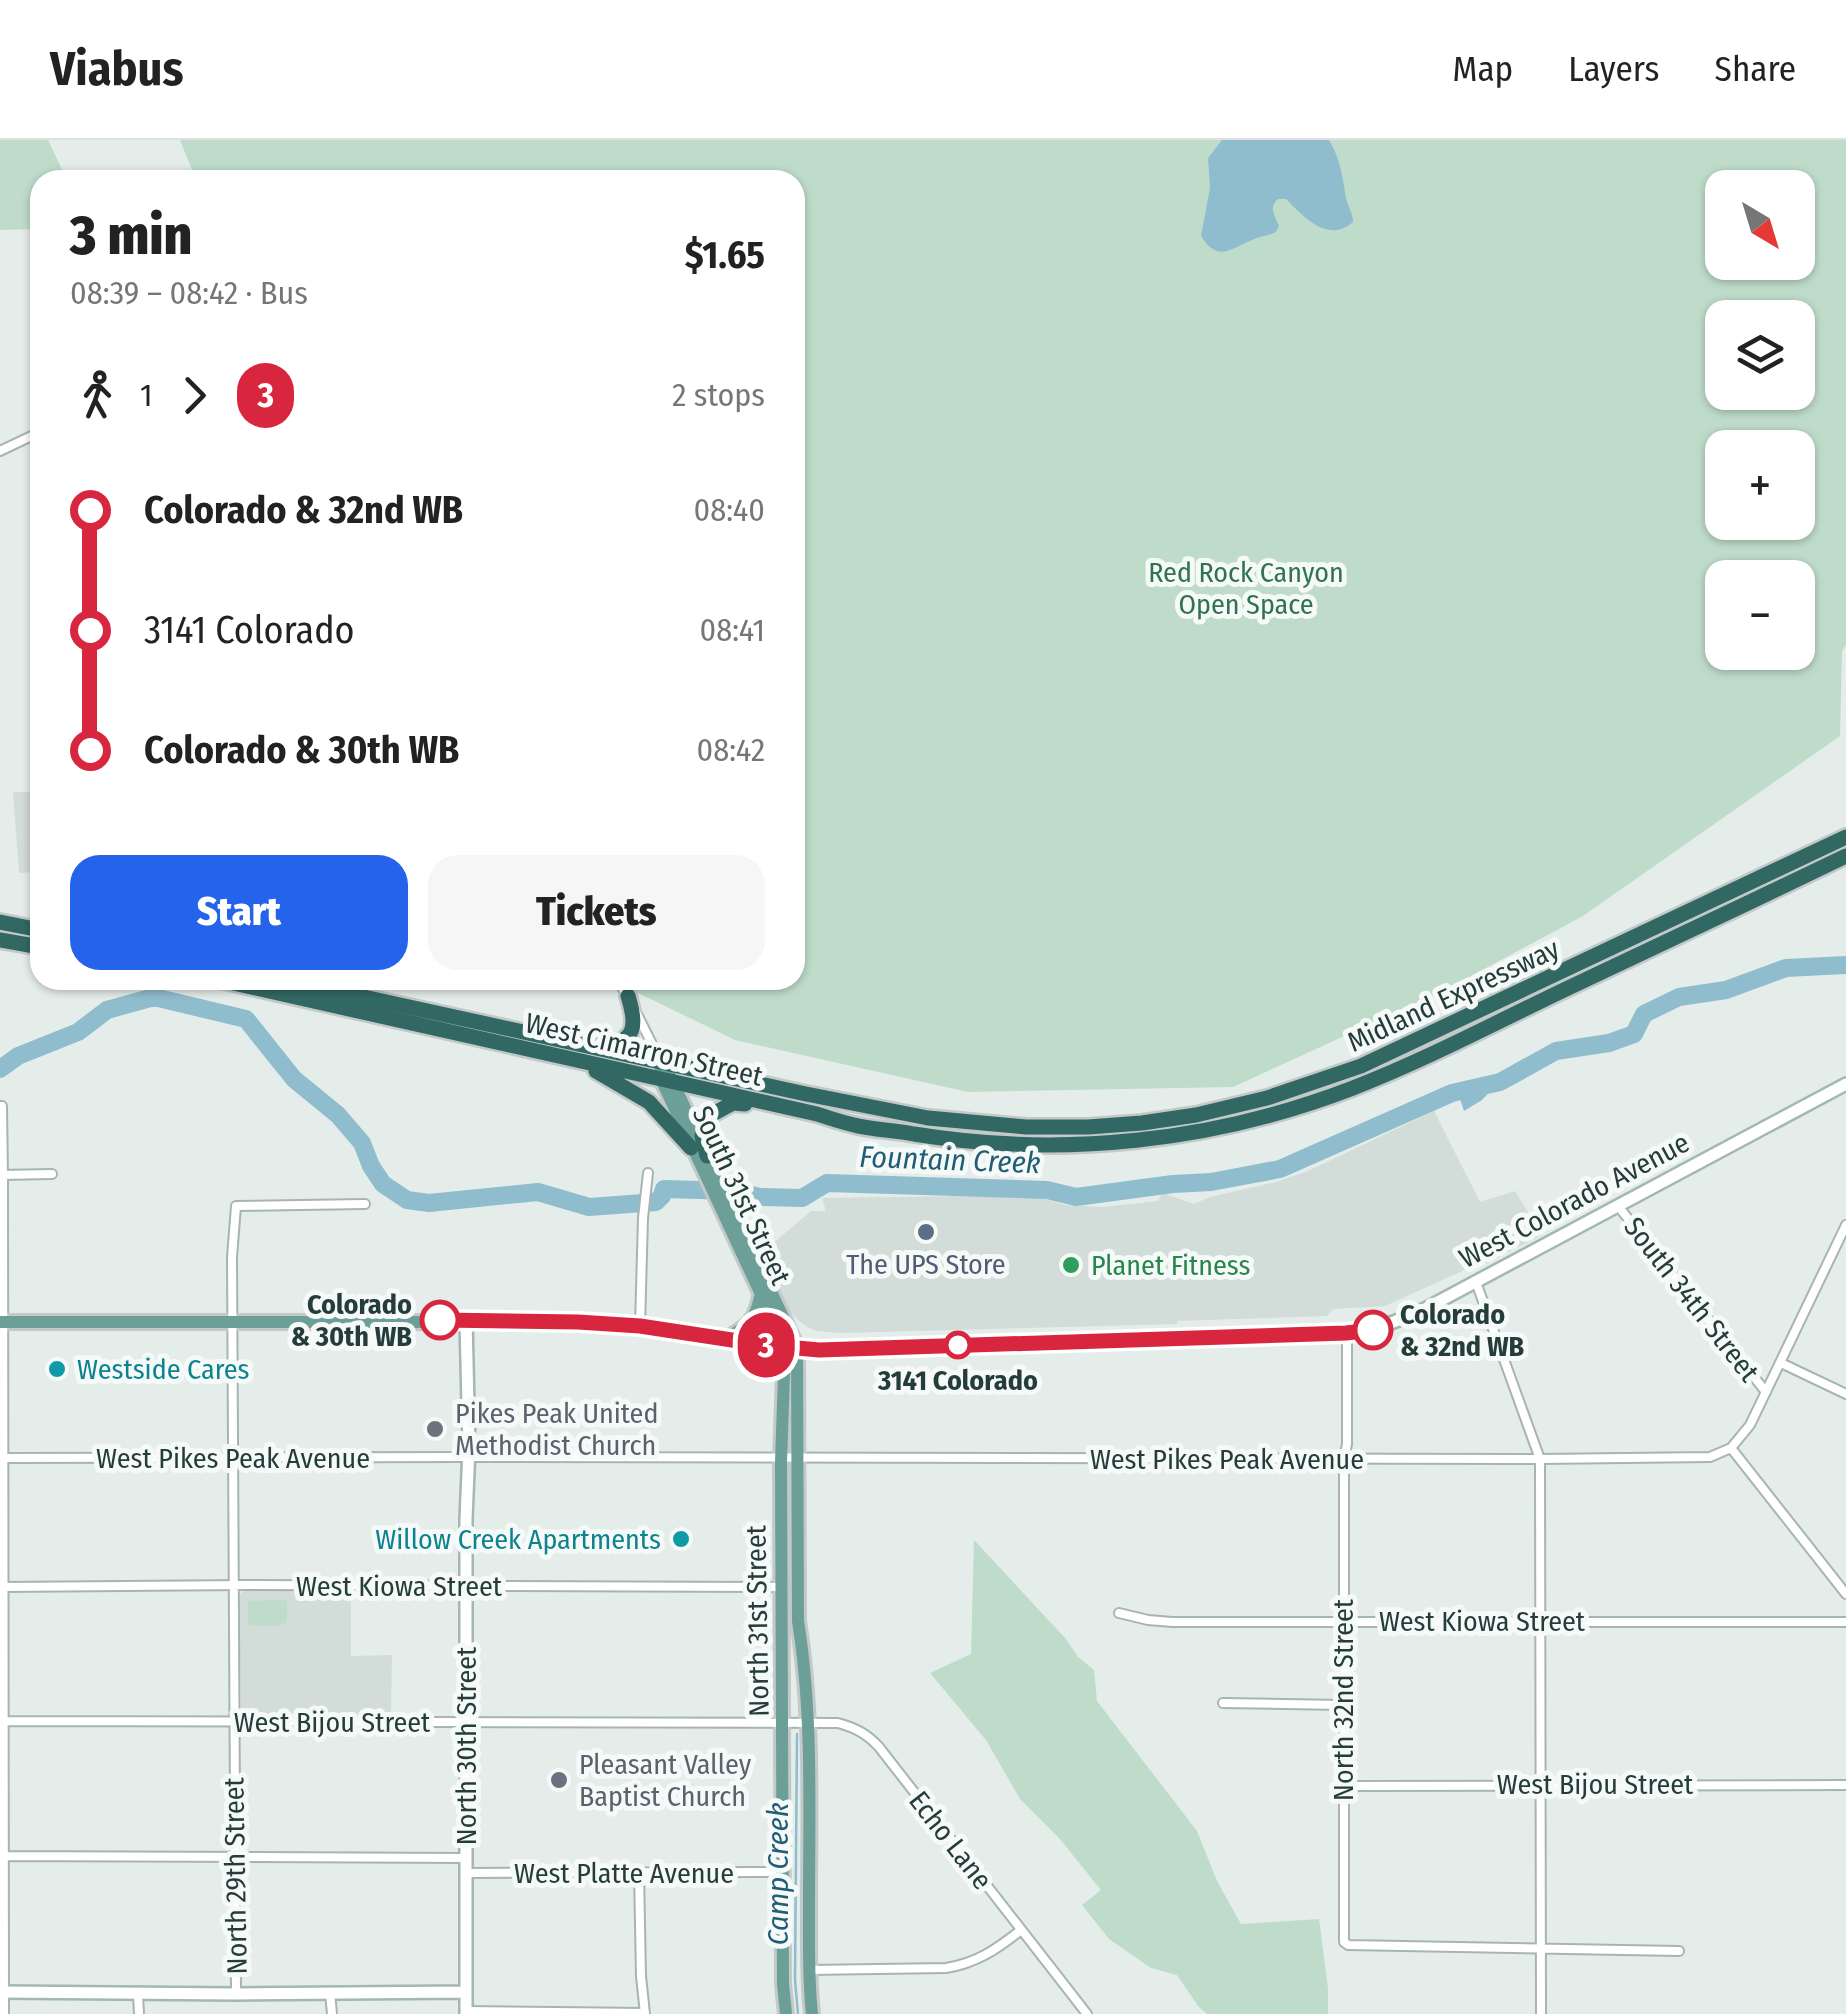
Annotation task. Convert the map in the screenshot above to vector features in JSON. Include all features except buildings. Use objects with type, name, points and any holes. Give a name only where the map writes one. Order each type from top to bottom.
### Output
[{"type":"highway","name":"Midland Expressway","points":[[1058,1127],[1114,1126],[1196,1115],[1335,1077],[1846,837]]},
{"type":"highway","name":"Midland Expressway","points":[[1059,1144],[1144,1140],[1204,1131],[1292,1109],[1352,1088],[1846,856]]},
{"type":"highway","points":[[0,922],[30,928]]},
{"type":"highway","points":[[0,940],[30,945]]},
{"type":"highway","name":"West Cimarron Street","points":[[265,990],[565,1057],[928,1118],[991,1126],[1058,1127]]},
{"type":"highway","name":"West Cimarron Street","points":[[332,990],[588,1045],[665,1074],[855,1126],[938,1138],[1059,1144]]},
{"type":"highway","points":[[588,1045],[616,1044],[632,1032],[634,1017],[628,996]]},
{"type":"highway","points":[[565,1057],[640,1096],[692,1148]]},
{"type":"highway","points":[[709,1168],[702,1136],[708,1119],[733,1103],[818,1114]]},
{"type":"main road","name":"South 31st Street","points":[[665,1074],[692,1148],[709,1168]]},
{"type":"main road","name":"South 31st Street","points":[[665,1074],[709,1168],[760,1294],[791,1347]]},
{"type":"main road","name":"West Colorado Avenue","points":[[1,1322],[578,1322],[640,1326],[819,1350],[1373,1330],[1403,1320],[1846,1084]]},
{"type":"main road","name":"South 31st Street","points":[[726,1209],[791,1347],[797,1458]]},
{"type":"main road","points":[[726,1339],[747,1326],[756,1314],[760,1294]]},
{"type":"main road","name":"North 30th Street","points":[[466,1320],[466,2013]]},
{"type":"main road","name":"North 31st Street","points":[[786,2014],[781,1458],[791,1347]]},
{"type":"main road","name":"North 31st Street","points":[[797,1458],[798,1621],[808,1722],[812,2014]]},
{"type":"main road","points":[[2,1992],[466,1992]]},
{"type":"street","points":[[0,451],[30,437]]},
{"type":"street","name":"South 31st Street","points":[[624,990],[665,1074]]},
{"type":"street","points":[[1,1106],[4,2014]]},
{"type":"street","points":[[2,1175],[52,1174]]},
{"type":"street","points":[[640,1326],[648,1174]]},
{"type":"street","name":"North 29th Street","points":[[236,1994],[232,1257],[236,1206],[365,1204]]},
{"type":"street","name":"South 34th Street","points":[[1618,1206],[1766,1392]]},
{"type":"street","points":[[1846,1224],[1781,1363],[1744,1434],[1731,1448],[1846,1594]]},
{"type":"street","points":[[1476,1282],[1540,1460],[1540,2014]]},
{"type":"street","name":"North 32nd Street","points":[[1346,1333],[1344,1942],[1541,1947]]},
{"type":"street","points":[[1781,1363],[1846,1394]]},
{"type":"street","name":"West Pikes Peak Avenue","points":[[1,1458],[467,1453],[1540,1460],[1701,1458],[1717,1456],[1731,1448]]},
{"type":"street","points":[[1840,1586],[1846,1573]]},
{"type":"street","name":"West Kiowa Street","points":[[1,1587],[798,1588]]},
{"type":"street","name":"West Kiowa Street","points":[[1118,1612],[1172,1622],[1846,1622]]},
{"type":"street","points":[[1223,1703],[1344,1705]]},
{"type":"street","name":"West Bijou Street","points":[[1,1721],[784,1721]]},
{"type":"street","name":"Echo Lane","points":[[784,1721],[838,1723],[869,1736],[1087,2014]]},
{"type":"street","name":"West Bijou Street","points":[[1344,1786],[1846,1785]]},
{"type":"street","points":[[1,1856],[466,1858]]},
{"type":"street","name":"West Platte Avenue","points":[[466,1873],[782,1872]]},
{"type":"street","points":[[466,2013],[645,2013],[640,1873]]},
{"type":"street","points":[[809,1970],[964,1966],[996,1950],[1021,1930]]},
{"type":"street","points":[[1541,1947],[1679,1951]]},
{"type":"street","points":[[330,1993],[332,2014]]},
{"type":"street","points":[[138,1994],[138,2014]]},
{"type":"shaded area","points":[[13,792],[30,792],[30,872],[19,873]]},
{"type":"shaded area","points":[[1434,1111],[1480,1202],[1515,1191],[1542,1235],[1485,1264],[1475,1246],[1482,1262],[1385,1306],[1333,1309],[1327,1316],[1177,1324],[817,1331],[786,1310],[759,1255],[811,1211],[826,1211],[822,1198],[1031,1195],[1065,1205],[1102,1207],[1158,1201],[1162,1193],[1194,1204],[1308,1171]]},
{"type":"shaded area","points":[[245,1590],[351,1592],[351,1656],[392,1655],[391,1716],[241,1714],[239,1599]]},
{"type":"green space","points":[[0,140],[48,140],[62,170],[30,170],[30,229],[0,230]]},
{"type":"green space","name":"Red Rock Canyon Open Space","points":[[180,140],[1846,140],[1846,645],[1842,651],[1840,736],[1583,916],[1447,989],[1233,1087],[968,1092],[735,1040],[633,990],[805,990],[805,170],[192,170]]},
{"type":"green space","points":[[974,1540],[1094,1670],[1097,1701],[1197,1831],[1217,1881],[1241,1924],[1319,1919],[1328,2014],[1207,2014],[1177,1975],[1151,1968],[1109,1939],[1082,1905],[1101,1890],[1059,1838],[1020,1799],[986,1740],[930,1673],[971,1654]]},
{"type":"green space","points":[[287,1600],[287,1622],[279,1626],[248,1625],[248,1601]]},
{"type":"water","points":[[1222,140],[1329,140],[1339,161],[1353,222],[1344,228],[1326,229],[1286,199],[1278,199],[1273,208],[1279,226],[1276,232],[1225,252],[1213,249],[1201,236],[1210,188],[1208,158]]},
{"type":"water","points":[[1476,1080],[1493,1080],[1496,1085],[1464,1111],[1456,1087]]},
{"type":"waterway","name":"Fountain Creek","points":[[0,1069],[18,1056],[78,1032],[107,1010],[154,997],[246,1019],[294,1079],[338,1115],[362,1143],[383,1184],[407,1200],[429,1203],[538,1192],[589,1207],[656,1202],[664,1189],[802,1198],[827,1183],[1047,1190],[1076,1197],[1211,1182],[1280,1169],[1452,1093],[1500,1082],[1556,1051],[1609,1043],[1634,1034],[1644,1014],[1679,997],[1726,990],[1786,968],[1846,965]]},
{"type":"waterway","name":"Camp Creek","points":[[797,1734],[798,2014]]},
{"type":"bus line","name":"3","points":[[440,1320],[640,1326],[819,1350],[1373,1330]]},
{"type":"place","name":"The UPS Store","points":[[926,1232]]},
{"type":"place","name":"Planet Fitness","points":[[1071,1265]]},
{"type":"place","name":"Colorado & 30th WB","points":[[440,1320]]},
{"type":"place","name":"Colorado & 32nd WB","points":[[1373,1330]]},
{"type":"place","name":"3141 Colorado","points":[[958,1345]]},
{"type":"place","name":"Westside Cares","points":[[57,1369]]},
{"type":"place","name":"Pikes Peak United Methodist Church","points":[[435,1429]]},
{"type":"place","name":"Willow Creek Apartments","points":[[681,1539]]},
{"type":"place","name":"Pleasant Valley Baptist Church","points":[[559,1780]]}]
